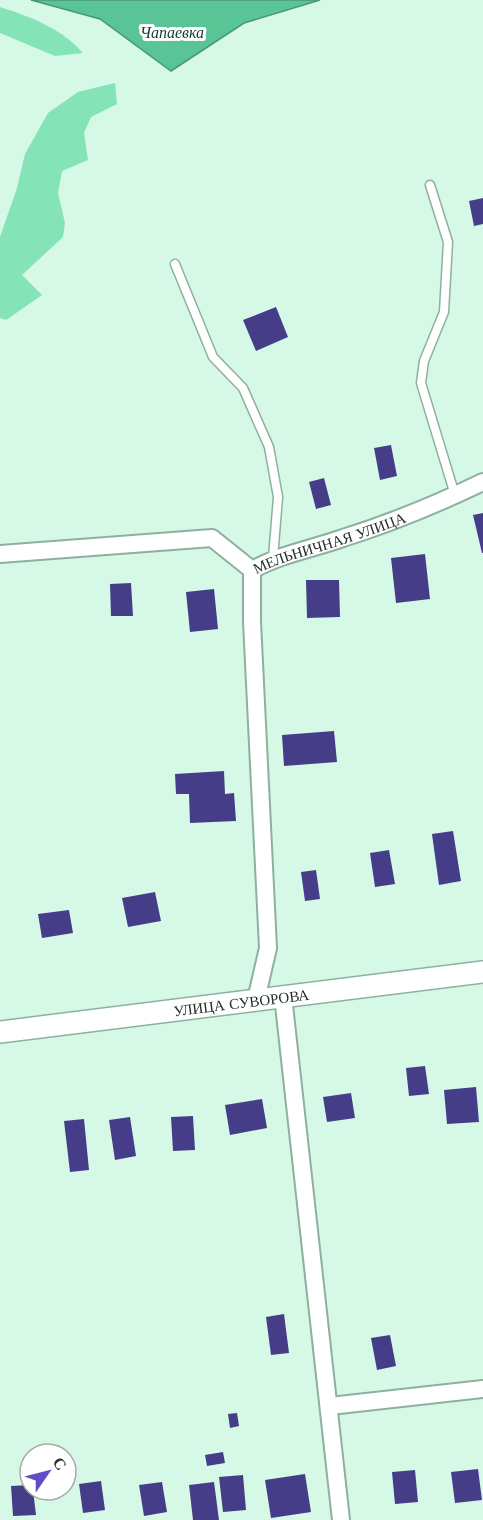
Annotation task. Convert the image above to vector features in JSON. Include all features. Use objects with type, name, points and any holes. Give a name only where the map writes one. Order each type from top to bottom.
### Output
[{"type":"street","name":"МЕЛЬНИЧНАЯ УЛИЦА","points":[[0,554],[212,538],[252,570],[273,558],[351,536],[483,482]]},
{"type":"street","points":[[252,570],[252,622],[268,948],[256,1000]]},
{"type":"street","name":"УЛИЦА СУВОРОВА","points":[[0,1032],[483,972]]},
{"type":"street","points":[[283,996],[341,1520]]},
{"type":"street","points":[[330,1406],[483,1389]]},
{"type":"lane","points":[[430,185],[448,242],[444,312],[424,361],[421,383],[455,495]]},
{"type":"lane","points":[[175,264],[213,357],[243,388],[269,447],[278,497],[273,558]]},
{"type":"shaded area","points":[[0,7],[34,19],[55,30],[83,53],[55,56],[0,33]]},
{"type":"shaded area","points":[[115,83],[117,104],[91,117],[84,133],[88,160],[62,171],[58,193],[65,223],[63,237],[22,275],[42,295],[6,320],[0,318],[0,237],[17,188],[25,154],[48,113],[78,92]]},
{"type":"water","name":"Чапаевка","points":[[31,0],[320,0],[244,23],[171,71],[100,19]]},
{"type":"building","points":[[483,198],[483,224],[474,226],[469,201]]},
{"type":"building","points":[[276,307],[288,337],[256,351],[243,320]]},
{"type":"building","points":[[391,445],[397,476],[380,480],[374,448]]},
{"type":"building","points":[[324,478],[331,505],[316,509],[309,482]]},
{"type":"building","points":[[483,513],[483,553],[482,553],[473,515]]},
{"type":"building","points":[[425,554],[430,599],[396,603],[391,558]]},
{"type":"building","points":[[306,580],[339,580],[340,617],[307,618]]},
{"type":"building","points":[[131,583],[133,616],[111,616],[110,584]]},
{"type":"building","points":[[214,589],[218,629],[190,632],[186,592]]},
{"type":"building","points":[[334,731],[337,762],[284,766],[282,735]]},
{"type":"building","points":[[224,771],[225,794],[234,793],[236,821],[190,823],[189,794],[176,794],[175,774]]},
{"type":"building","points":[[453,831],[461,881],[439,885],[432,834]]},
{"type":"building","points":[[389,850],[395,884],[375,887],[370,853]]},
{"type":"building","points":[[316,870],[320,899],[305,901],[301,872]]},
{"type":"building","points":[[155,892],[161,921],[128,927],[122,898]]},
{"type":"building","points":[[69,910],[73,933],[42,938],[38,914]]},
{"type":"building","points":[[425,1066],[429,1094],[409,1096],[406,1068]]},
{"type":"building","points":[[476,1087],[479,1122],[447,1124],[444,1090]]},
{"type":"building","points":[[351,1093],[355,1118],[327,1122],[323,1097]]},
{"type":"building","points":[[262,1099],[267,1128],[230,1135],[225,1105]]},
{"type":"building","points":[[193,1116],[195,1150],[173,1151],[171,1117]]},
{"type":"building","points":[[130,1117],[136,1156],[115,1160],[109,1120]]},
{"type":"building","points":[[84,1119],[89,1170],[70,1172],[64,1121]]},
{"type":"building","points":[[284,1314],[289,1353],[271,1355],[266,1317]]},
{"type":"building","points":[[390,1335],[396,1366],[377,1370],[371,1338]]},
{"type":"building","points":[[237,1413],[239,1426],[230,1428],[228,1414]]},
{"type":"building","points":[[223,1452],[225,1463],[207,1466],[205,1455]]},
{"type":"building","points":[[478,1469],[482,1500],[455,1503],[451,1472]]},
{"type":"building","points":[[415,1470],[418,1502],[395,1504],[392,1472]]},
{"type":"building","points":[[305,1474],[311,1512],[271,1518],[265,1480]]},
{"type":"building","points":[[243,1475],[246,1510],[223,1512],[219,1477]]},
{"type":"building","points":[[101,1481],[105,1510],[83,1513],[79,1484]]},
{"type":"building","points":[[162,1482],[167,1512],[144,1516],[139,1485]]},
{"type":"building","points":[[214,1482],[219,1520],[193,1520],[189,1485]]},
{"type":"building","points":[[11,1486],[18,1486],[18,1502],[34,1502],[36,1515],[13,1516]]}]
